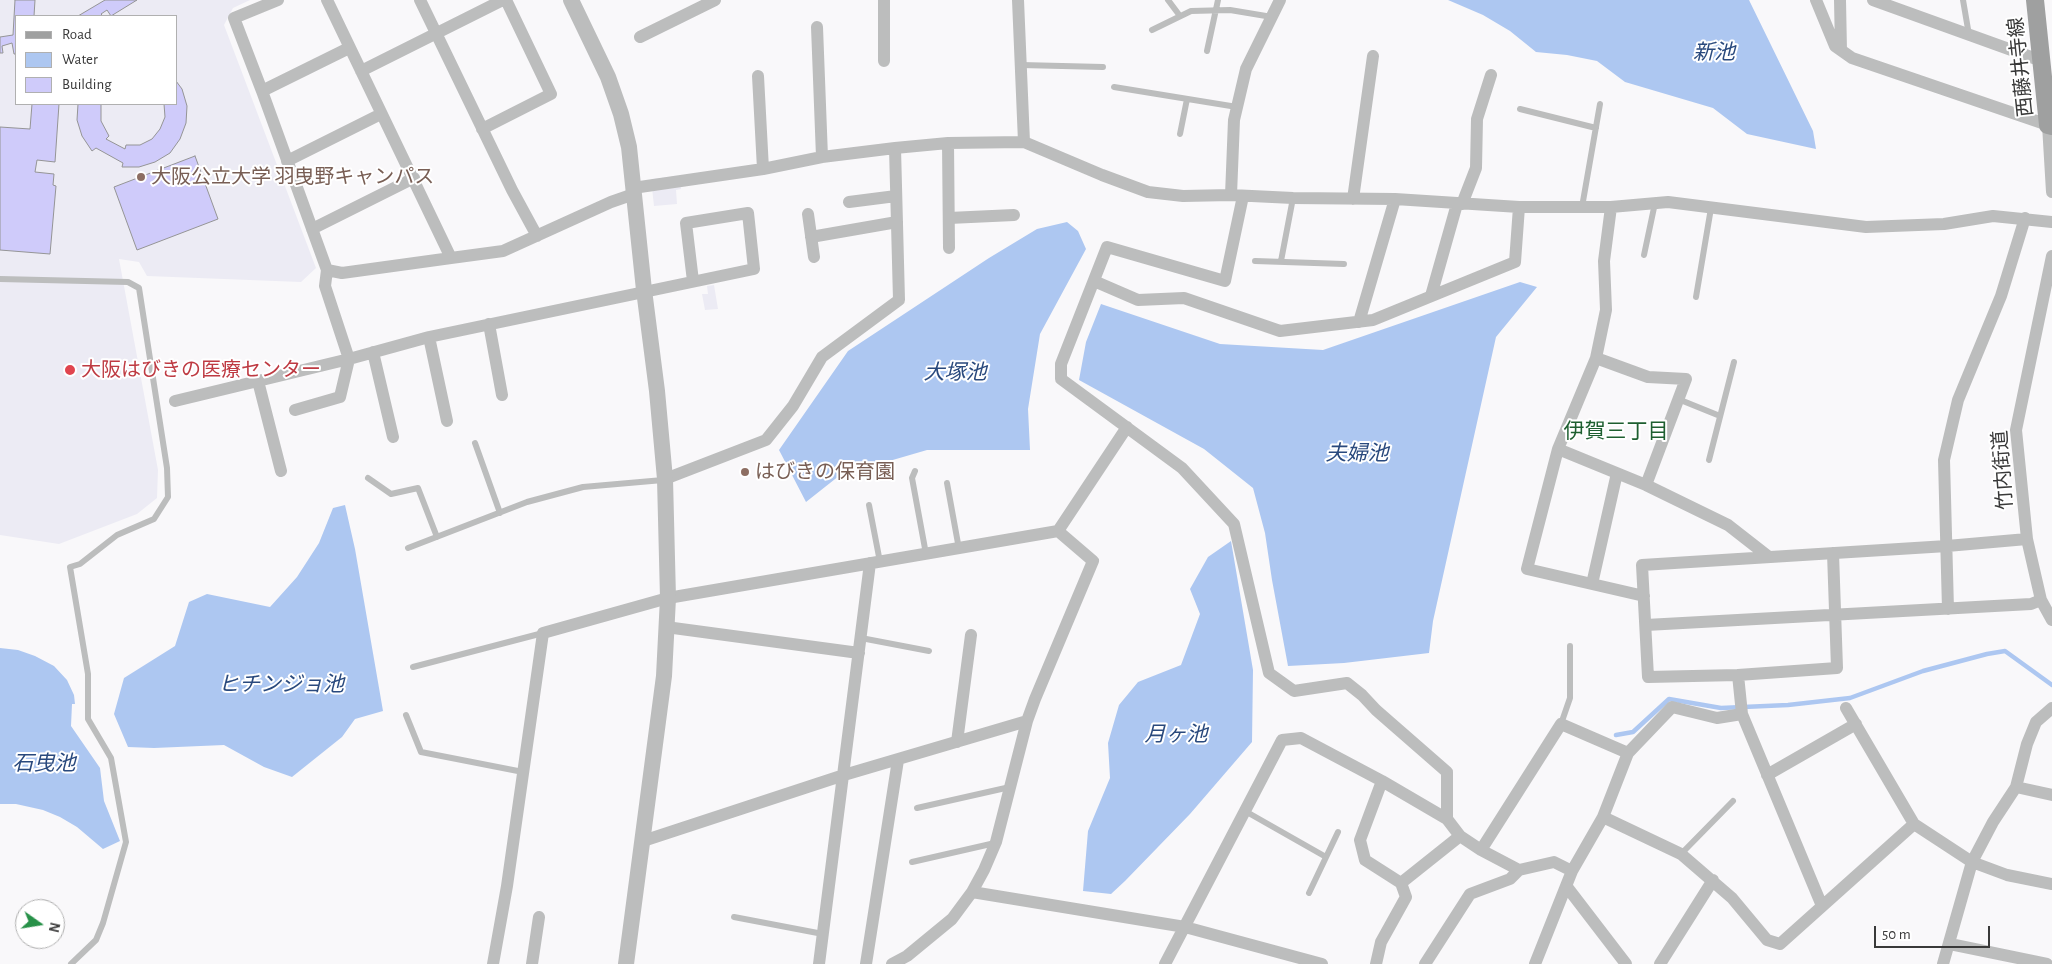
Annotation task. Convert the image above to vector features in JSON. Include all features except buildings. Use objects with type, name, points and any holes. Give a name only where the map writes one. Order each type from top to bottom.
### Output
[{"type":"main road","name":"西藤井寺線","points":[[2035,0],[2050,125]]},
{"type":"street","points":[[278,0],[234,18],[327,270],[325,286],[349,359],[340,397],[296,410]]},
{"type":"street","points":[[327,0],[451,258]]},
{"type":"street","points":[[420,0],[512,190],[537,236]]},
{"type":"street","points":[[361,71],[504,0],[551,94],[482,129]]},
{"type":"street","points":[[571,0],[608,78],[621,114],[629,147],[657,391],[664,479],[668,598],[664,676],[626,964]]},
{"type":"street","points":[[640,37],[715,0]]},
{"type":"street","points":[[884,0],[884,61]]},
{"type":"street","points":[[1018,0],[1024,142]]},
{"type":"street","points":[[1280,0],[1246,69],[1234,120],[1237,195],[1225,281],[1107,247],[1061,364],[1061,379],[1182,468],[1234,524],[1269,673],[1294,691],[1347,683],[1362,695],[1376,710],[1448,772],[1447,818]]},
{"type":"street","points":[[1816,0],[1835,46],[1852,58],[2050,125],[2052,192]]},
{"type":"street","points":[[1840,0],[1841,50]]},
{"type":"street","points":[[1873,0],[2042,61]]},
{"type":"street","points":[[816,27],[822,157]]},
{"type":"street","points":[[262,92],[349,48]]},
{"type":"street","points":[[1353,199],[1373,56]]},
{"type":"street","points":[[1431,296],[1460,204],[1476,168],[1478,119],[1491,74]]},
{"type":"street","points":[[758,76],[763,168]]},
{"type":"street","points":[[287,161],[381,114]]},
{"type":"street","points":[[327,270],[342,273],[503,251],[633,191],[822,157],[948,143],[1024,142],[1148,192],[1183,196],[1237,195],[1293,198],[1395,199],[1519,207],[1611,207],[1668,202],[1866,227],[1944,224],[1993,216],[2052,222]]},
{"type":"street","points":[[948,143],[949,248]]},
{"type":"street","points":[[664,479],[766,440],[793,406],[822,357],[899,300],[895,148]]},
{"type":"street","points":[[312,229],[414,178]]},
{"type":"street","points":[[850,202],[896,196]]},
{"type":"street","points":[[1359,322],[1395,199]]},
{"type":"street","points":[[1094,281],[1138,300],[1184,298],[1280,331],[1373,320],[1514,262],[1519,207]]},
{"type":"street","points":[[1611,207],[1604,261],[1606,310],[1596,358],[1558,448],[1528,569],[1644,596]]},
{"type":"street","points":[[175,401],[349,359],[429,337],[644,290],[754,269],[748,213],[686,223],[693,280]]},
{"type":"street","points":[[808,214],[814,257]]},
{"type":"street","points":[[949,218],[1014,215]]},
{"type":"street","points":[[1948,609],[1944,460],[1958,400],[2001,296],[2025,218]]},
{"type":"street","points":[[811,237],[897,222]]},
{"type":"street","name":"竹内街道","points":[[2052,256],[2016,430],[2027,539],[2041,600],[2052,620]]},
{"type":"street","points":[[489,324],[502,396]]},
{"type":"street","points":[[429,337],[447,421]]},
{"type":"street","points":[[373,352],[393,437]]},
{"type":"street","points":[[1596,358],[1648,377],[1686,379],[1646,485]]},
{"type":"street","points":[[258,381],[281,471]]},
{"type":"street","points":[[493,964],[507,886],[543,633],[668,598],[1058,531],[1127,427]]},
{"type":"street","points":[[1558,448],[1646,485],[1728,525],[1769,557]]},
{"type":"street","points":[[1592,584],[1617,473]]},
{"type":"street","points":[[892,964],[907,956],[952,919],[972,892],[996,842],[1034,699],[1093,560],[1058,531]]},
{"type":"street","points":[[1833,553],[1837,668],[1738,675],[1648,677],[1642,565],[1833,553],[1947,546],[2027,539]]},
{"type":"street","points":[[819,964],[861,638],[875,562]]},
{"type":"street","points":[[1646,626],[2031,604],[2041,600]]},
{"type":"street","points":[[666,627],[859,653]]},
{"type":"street","points":[[957,742],[971,635]]},
{"type":"street","points":[[1738,675],[1742,714],[1822,906]]},
{"type":"street","points":[[1535,964],[1572,871],[1603,817],[1628,753],[1672,707],[1717,718],[1742,714]]},
{"type":"street","points":[[1846,708],[1914,824],[1972,862],[2007,875],[2052,884]]},
{"type":"street","points":[[1943,964],[1972,862],[1993,822],[2016,787],[2036,722],[2052,708]]},
{"type":"street","points":[[643,841],[844,775],[1027,721]]},
{"type":"street","points":[[1481,850],[1562,724],[1628,753]]},
{"type":"street","points":[[1767,775],[1856,724]]},
{"type":"street","points":[[1165,964],[1282,740],[1301,738],[1382,781],[1447,818],[1460,836],[1481,850],[1519,870]]},
{"type":"street","points":[[866,964],[898,760]]},
{"type":"street","points":[[1376,964],[1381,942],[1406,897],[1401,883],[1364,860],[1360,840],[1382,781]]},
{"type":"street","points":[[2016,787],[2052,795]]},
{"type":"street","points":[[1603,817],[1680,854],[1732,898],[1767,940],[1780,944],[1914,824]]},
{"type":"street","points":[[1401,883],[1460,836]]},
{"type":"street","points":[[1425,964],[1470,894],[1510,879],[1519,870],[1554,862],[1572,871]]},
{"type":"street","points":[[1660,964],[1713,880]]},
{"type":"street","points":[[1567,887],[1626,964]]},
{"type":"street","points":[[972,892],[1186,927],[1322,964]]},
{"type":"street","points":[[532,964],[538,917]]},
{"type":"street","points":[[1950,944],[2047,964]]},
{"type":"street","points":[[1610,964],[1616,950]]},
{"type":"lane","points":[[1168,0],[1180,16]]},
{"type":"lane","points":[[1207,51],[1218,0]]},
{"type":"lane","points":[[1964,0],[1969,35]]},
{"type":"lane","points":[[1152,30],[1191,11],[1216,9],[1272,17]]},
{"type":"lane","points":[[1021,65],[1103,67]]},
{"type":"lane","points":[[1114,87],[1237,107]]},
{"type":"lane","points":[[1180,134],[1187,99]]},
{"type":"lane","points":[[1582,207],[1600,104]]},
{"type":"lane","points":[[1520,109],[1596,128]]},
{"type":"lane","points":[[1281,261],[1293,198]]},
{"type":"lane","points":[[1644,255],[1655,203]]},
{"type":"lane","points":[[1696,297],[1711,208]]},
{"type":"lane","points":[[1255,261],[1344,264]]},
{"type":"lane","points":[[0,279],[128,282],[139,288],[168,468],[168,497],[154,519],[118,535],[80,564],[70,567],[88,674],[88,719],[111,758],[126,842],[103,923],[96,940],[71,964]]},
{"type":"lane","points":[[1709,460],[1734,362]]},
{"type":"lane","points":[[1678,399],[1720,416]]},
{"type":"lane","points":[[475,443],[500,513]]},
{"type":"lane","points":[[915,471],[912,478],[926,554]]},
{"type":"lane","points":[[368,478],[390,494],[418,488],[438,536]]},
{"type":"lane","points":[[408,548],[527,502],[584,487],[664,479]]},
{"type":"lane","points":[[947,483],[959,548]]},
{"type":"lane","points":[[869,505],[875,562]]},
{"type":"lane","points":[[413,668],[543,633]]},
{"type":"lane","points":[[861,638],[929,651]]},
{"type":"lane","points":[[1562,724],[1570,698],[1570,646]]},
{"type":"lane","points":[[406,715],[421,752],[523,772]]},
{"type":"lane","points":[[917,808],[1010,787]]},
{"type":"lane","points":[[1680,854],[1733,801]]},
{"type":"lane","points":[[1246,810],[1326,857]]},
{"type":"lane","points":[[1309,893],[1338,832]]},
{"type":"lane","points":[[912,862],[996,842]]},
{"type":"lane","points":[[734,917],[823,934]]},
{"type":"shaded area","points":[[0,0],[250,0],[233,8],[224,25],[316,268],[301,282],[147,276],[139,262],[119,259],[158,470],[157,498],[137,514],[59,544],[0,535]]},
{"type":"shaded area","points":[[679,176],[681,189],[676,190],[677,204],[654,206],[651,179]]},
{"type":"shaded area","points":[[714,285],[718,309],[705,310],[702,294],[708,294],[707,286]]},
{"type":"water","name":"新池","points":[[1448,0],[1749,0],[1813,131],[1816,149],[1747,134],[1713,108],[1625,82],[1597,61],[1567,55],[1536,52],[1510,31],[1483,15]]},
{"type":"water","name":"大塚池","points":[[1067,222],[1078,231],[1086,249],[1040,334],[1028,409],[1030,450],[927,450],[879,464],[849,468],[806,502],[779,450],[848,351],[989,258],[1037,229]]},
{"type":"water","name":"夫婦池","points":[[1520,282],[1537,287],[1496,337],[1433,621],[1429,653],[1344,663],[1288,666],[1265,533],[1253,488],[1204,449],[1079,380],[1086,342],[1101,304],[1220,344],[1323,350]]},
{"type":"water","name":"ヒチンジョ池","points":[[345,505],[355,549],[383,711],[355,719],[342,737],[292,777],[264,767],[224,745],[154,748],[128,747],[114,714],[124,678],[175,646],[189,602],[207,594],[270,607],[297,577],[319,543],[333,508]]},
{"type":"water","name":"月ヶ池","points":[[1231,541],[1253,670],[1252,742],[1190,814],[1111,894],[1083,891],[1088,831],[1110,778],[1108,743],[1119,705],[1138,682],[1181,665],[1200,614],[1190,589],[1208,557]]},
{"type":"water","name":"石曳池","points":[[0,648],[18,650],[35,656],[54,666],[67,680],[74,695],[75,704],[72,704],[71,726],[100,768],[104,801],[120,841],[103,849],[77,827],[60,817],[43,810],[16,804],[0,804]]},
{"type":"waterway","points":[[1616,735],[1633,732],[1669,699],[1721,708],[1788,705],[1850,698],[1923,671],[2005,651],[2052,685]]},
{"type":"place","name":"大阪公立大学 羽曳野キャンパス","points":[[141,177]]},
{"type":"place","name":"大阪はびきの医療センター","points":[[70,370]]},
{"type":"place","name":"はびきの保育園","points":[[745,472]]},
{"type":"district","name":"伊賀三丁目","points":[[1616,432]]}]
